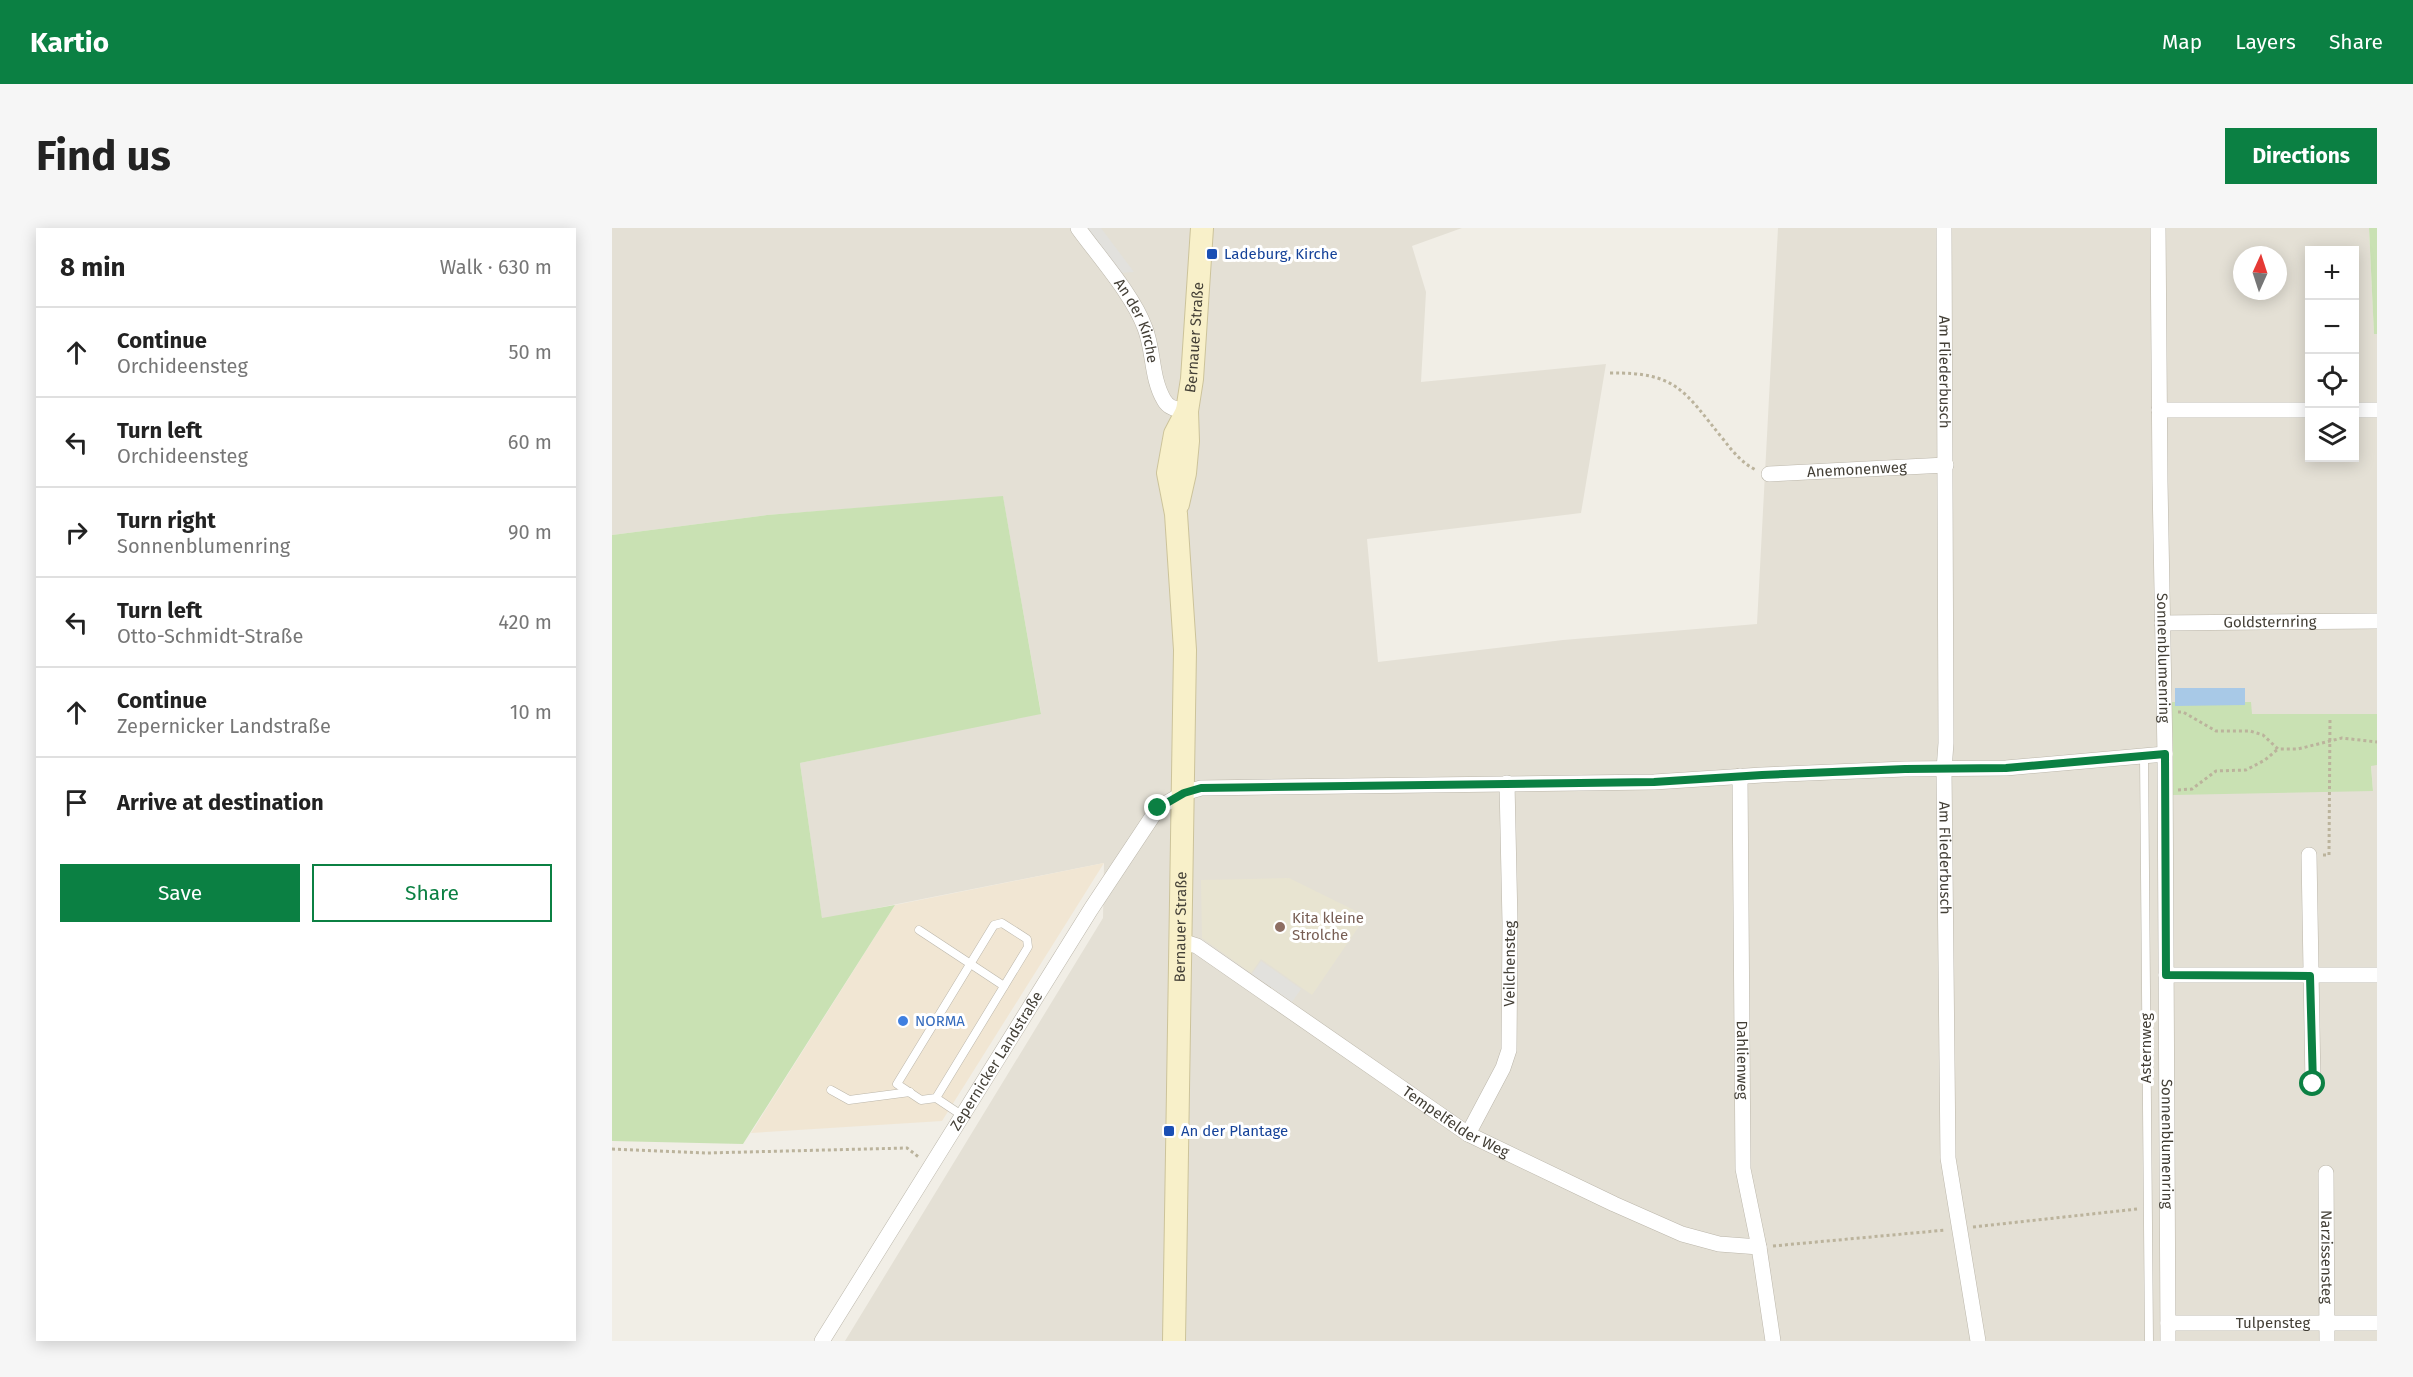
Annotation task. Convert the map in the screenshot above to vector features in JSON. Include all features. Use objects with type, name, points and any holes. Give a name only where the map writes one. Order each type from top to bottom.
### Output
[{"type":"main road","name":"Bernauer Straße","points":[[1174,1341],[1185,650],[1176,514],[1185,472],[1188,441],[1187,411],[1192,379],[1202,228]]},
{"type":"street","name":"An der Kirche","points":[[1078,228],[1146,329],[1156,382],[1164,401],[1171,408],[1187,411]]},
{"type":"street","name":"Am Fliederbusch","points":[[1944,228],[1946,465],[1946,743],[1944,770],[1948,1158],[1978,1341]]},
{"type":"street","name":"Sonnenblumenring","points":[[2158,228],[2165,754],[2168,1341]]},
{"type":"street","points":[[2159,410],[2305,410]]},
{"type":"street","points":[[2359,410],[2377,410]]},
{"type":"street","name":"Anemonenweg","points":[[1770,474],[1946,465]]},
{"type":"street","name":"Goldsternring","points":[[2162,623],[2377,621]]},
{"type":"street","name":"Zepernicker Landstraße","points":[[822,1341],[1091,909],[1158,808],[1184,793],[1201,788],[1654,782],[1905,769],[2006,768],[2165,754]]},
{"type":"street","name":"Dahlienweg","points":[[1740,776],[1743,1169],[1759,1247],[1773,1341]]},
{"type":"street","name":"Veilchensteg","points":[[1468,1134],[1503,1068],[1509,1050],[1510,934],[1507,783]]},
{"type":"street","points":[[2309,855],[2313,1084]]},
{"type":"street","name":"Tempelfelder Weg","points":[[1181,941],[1197,946],[1468,1134],[1682,1234],[1719,1244],[1759,1247]]},
{"type":"street","points":[[2166,975],[2377,975]]},
{"type":"street","name":"Narzissensteg","points":[[2326,1173],[2327,1341]]},
{"type":"street","name":"Tulpensteg","points":[[2168,1323],[2377,1323]]},
{"type":"lane","name":"Asternweg","points":[[2144,755],[2149,1341]]},
{"type":"lane","points":[[936,1098],[1028,947],[1027,939],[1002,923],[994,925],[897,1084],[921,1100],[936,1098],[963,1116]]},
{"type":"lane","points":[[919,930],[1004,986]]},
{"type":"lane","points":[[831,1090],[849,1100],[910,1092]]},
{"type":"path","points":[[1610,373],[1637,373],[1666,380],[1687,394],[1738,458],[1754,470],[1770,474]]},
{"type":"path","points":[[2164,712],[2183,712],[2216,731],[2250,731],[2264,735],[2278,749]]},
{"type":"path","points":[[2309,855],[2329,855],[2330,719]]},
{"type":"path","points":[[2165,791],[2192,789],[2216,771],[2246,770],[2265,760],[2278,749],[2298,748],[2342,738],[2377,742]]},
{"type":"path","points":[[612,1149],[706,1153],[907,1148],[931,1166]]},
{"type":"shaded area","points":[[612,228],[1195,228],[1179,644],[1167,1341],[845,1341],[1103,918],[1104,863],[822,919],[800,763],[1041,713],[1003,497],[767,515],[612,535]]},
{"type":"shaded area","points":[[1087,228],[1101,228],[1134,272],[1119,273]]},
{"type":"shaded area","points":[[1209,228],[1462,228],[1412,246],[1426,292],[1421,382],[1606,364],[1581,513],[1367,539],[1378,662],[1563,640],[1757,624],[1778,228],[2369,228],[2374,333],[2377,334],[2377,714],[2251,714],[2251,702],[2172,703],[2373,791],[2371,765],[2377,765],[2377,1341],[1181,1341],[1184,503]]},
{"type":"shaded area","points":[[1104,863],[942,1121],[751,1133],[895,905]]},
{"type":"shaded area","name":"Kita kleine Strolche","points":[[1289,878],[1366,916],[1312,995],[1261,959],[1251,973],[1202,938],[1201,880]]},
{"type":"shaded area","points":[[1261,961],[1301,989],[1292,1002],[1252,974]]},
{"type":"green space","points":[[2369,228],[2377,228],[2377,334],[2374,334]]},
{"type":"green space","points":[[1003,496],[1041,714],[800,763],[822,918],[895,905],[743,1144],[612,1141],[612,535],[767,515]]},
{"type":"green space","points":[[2172,702],[2251,702],[2252,714],[2377,714],[2377,765],[2371,766],[2373,791],[2173,795]]},
{"type":"water","points":[[2175,688],[2245,688],[2245,705],[2175,706]]},
{"type":"place","name":"Ladeburg, Kirche","points":[[1212,254]]},
{"type":"place","name":"Kita kleine Strolche","points":[[1280,927]]},
{"type":"place","name":"NORMA","points":[[903,1021]]},
{"type":"place","name":"An der Plantage","points":[[1169,1131]]},
{"type":"route","points":[[1158,808],[1184,793],[1201,788],[1654,782],[1905,769],[2006,768],[2165,754],[2166,975],[2310,976],[2313,1084]]}]
